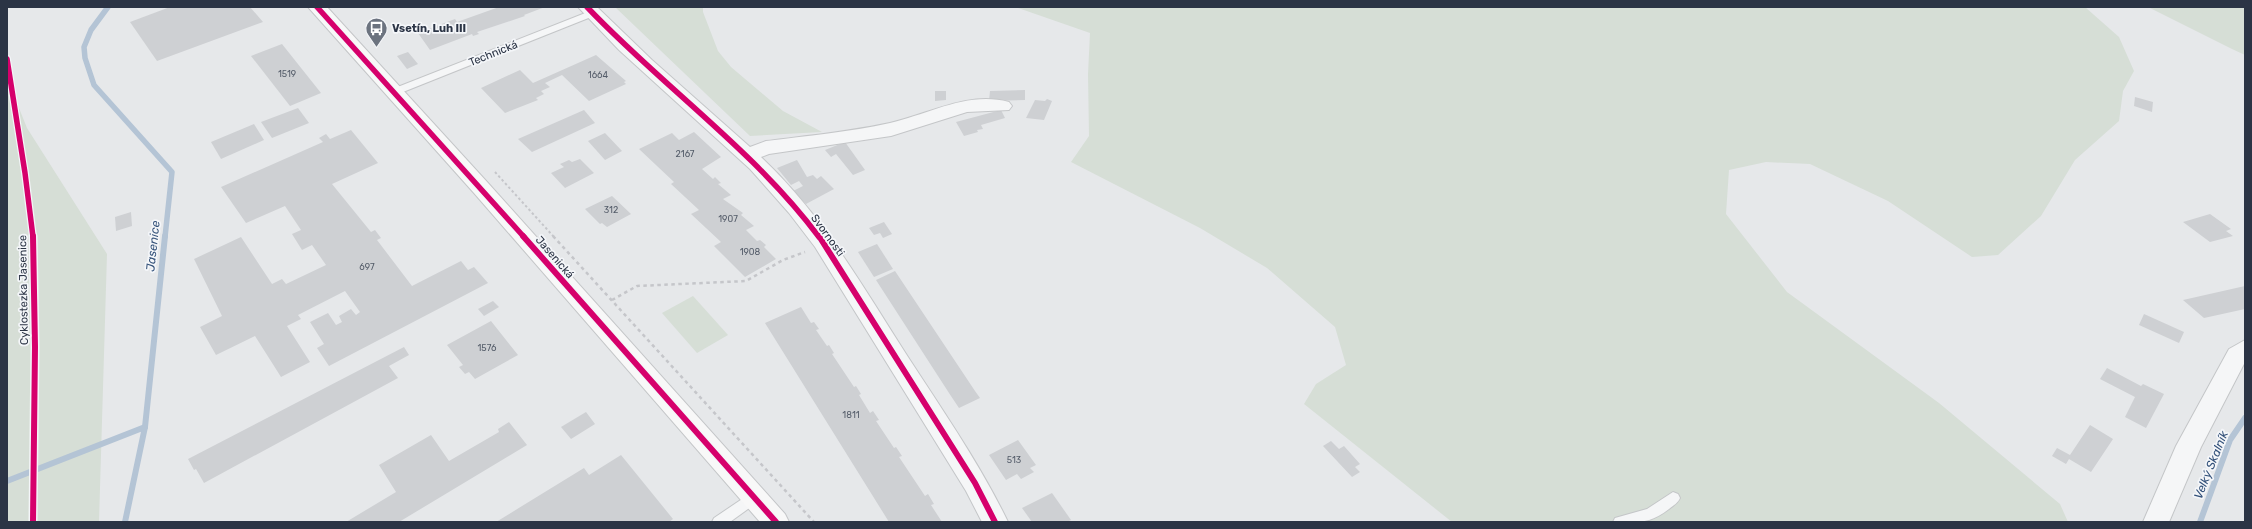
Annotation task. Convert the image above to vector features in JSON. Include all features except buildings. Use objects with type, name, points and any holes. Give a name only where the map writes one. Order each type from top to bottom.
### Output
[{"type":"street","name":"Jasenická","points":[[317,7],[776,522]]},
{"type":"street","name":"Svornosti","points":[[590,10],[655,75],[747,155],[810,224],[975,483],[995,522]]},
{"type":"street","points":[[747,155],[766,148],[908,126],[971,105],[986,104],[1002,106]]},
{"type":"street","points":[[2156,522],[2193,439],[2236,355],[2245,350]]},
{"type":"lane","name":"Technická","points":[[394,92],[590,10]]},
{"type":"lane","points":[[719,522],[754,497]]},
{"type":"lane","points":[[1620,522],[1651,514],[1673,498]]},
{"type":"path","points":[[491,167],[814,522]]},
{"type":"path","points":[[612,300],[637,286],[746,281],[783,260],[824,244]]},
{"type":"shaded area","points":[[615,7],[703,7],[703,12],[718,51],[731,67],[783,111],[822,132],[750,136]]},
{"type":"shaded area","points":[[1015,7],[2085,7],[2119,37],[2134,71],[2123,91],[2119,121],[2075,160],[2041,216],[1998,255],[1972,257],[1888,201],[1810,164],[1766,162],[1729,170],[1726,214],[1787,292],[1939,403],[2060,504],[2068,522],[1452,522],[1304,404],[1316,384],[1346,365],[1335,327],[1267,268],[1200,228],[1071,162],[1089,136],[1088,74],[1090,33]]},
{"type":"shaded area","points":[[2148,7],[2245,7],[2245,55],[2232,49]]},
{"type":"shaded area","points":[[7,78],[27,128],[107,254],[99,522],[7,522]]},
{"type":"shaded area","points":[[693,296],[728,335],[697,353],[662,313]]},
{"type":"waterway","name":"Jasenice","points":[[108,7],[91,30],[84,47],[85,58],[94,85],[172,172],[165,237]]},
{"type":"waterway","name":"Jasenice","points":[[145,427],[165,236]]},
{"type":"waterway","name":"Velký Skalník","points":[[2200,522],[2230,440],[2245,418]]},
{"type":"waterway","points":[[7,481],[145,427]]},
{"type":"waterway","name":"Jasenice","points":[[125,522],[145,427]]},
{"type":"cycle path","points":[[317,7],[481,188],[776,522]]},
{"type":"cycle path","points":[[587,7],[625,46],[727,136],[757,165],[806,219],[823,242],[975,483],[995,522]]},
{"type":"cycle path","name":"Cyklostezka Jasenice","points":[[7,59],[25,173],[33,242],[35,347],[33,522]]},
{"type":"place","name":"Vsetín, Luh III","points":[[376,48]]}]
